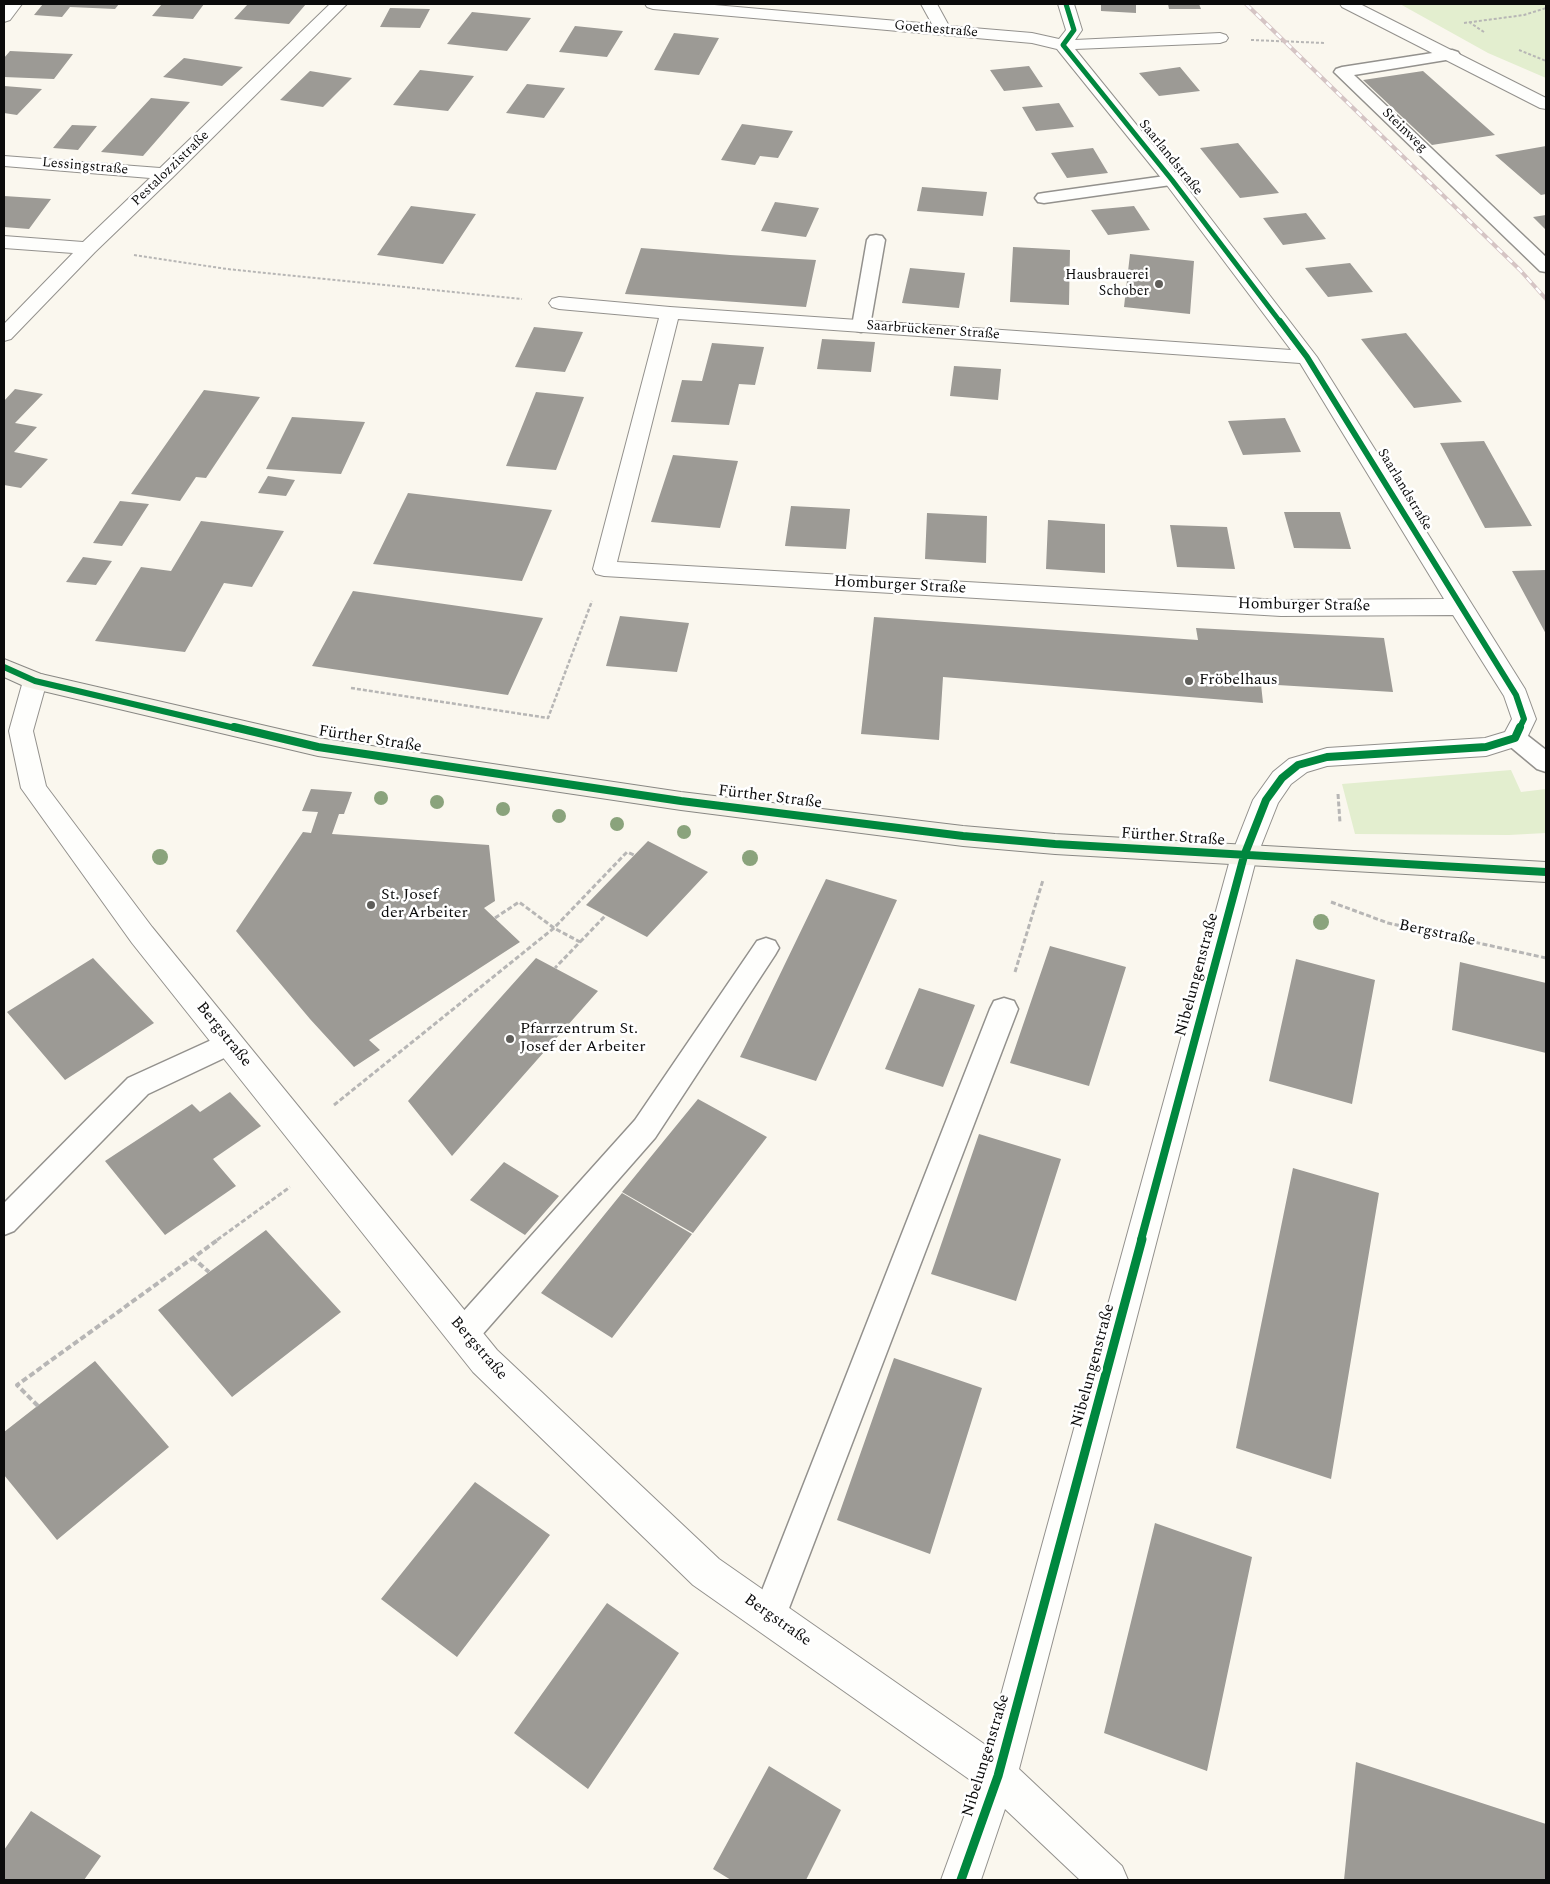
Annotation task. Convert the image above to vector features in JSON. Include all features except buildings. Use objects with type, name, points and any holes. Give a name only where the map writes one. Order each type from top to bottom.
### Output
[{"type":"main road","name":"Fürther Straße","points":[[4,668],[36,681],[318,747],[681,801],[963,836],[1055,844],[1546,872]]},
{"type":"street","points":[[4,17],[14,4]]},
{"type":"street","name":"Pestalozzistraße","points":[[4,335],[88,248],[339,4]]},
{"type":"street","name":"Goethestraße","points":[[653,4],[1032,38],[1063,45],[1220,38]]},
{"type":"street","points":[[929,4],[944,31]]},
{"type":"street","points":[[1063,45],[1074,30],[1066,4]]},
{"type":"street","points":[[1348,4],[1546,104]]},
{"type":"street","name":"Saarlandstraße","points":[[1063,45],[1172,180],[1308,357],[1460,607],[1516,695],[1524,719],[1515,738]]},
{"type":"street","name":"Lessingstraße","points":[[4,161],[166,174]]},
{"type":"street","points":[[4,242],[88,248]]},
{"type":"street","name":"Saarbrückener Straße","points":[[559,303],[670,313],[1308,357]]},
{"type":"street","points":[[604,569],[670,313]]},
{"type":"street","name":"Homburger Straße","points":[[604,569],[1281,608],[1460,607]]},
{"type":"street","name":"Bergstraße","points":[[36,681],[21,731],[34,788],[142,935],[484,1361],[706,1572],[998,1776],[1108,1880]]},
{"type":"street","points":[[1244,856],[1266,800],[1282,778],[1298,765],[1327,758],[1486,747],[1515,738]]},
{"type":"street","name":"Nibelungenstraße","points":[[961,1880],[998,1776],[1244,856]]},
{"type":"lane","name":"Steinweg","points":[[1452,55],[1342,72],[1546,267]]},
{"type":"lane","points":[[1044,198],[1172,180]]},
{"type":"lane","points":[[861,326],[876,240]]},
{"type":"lane","points":[[1515,738],[1546,763]]},
{"type":"lane","points":[[463,1334],[645,1129],[766,948]]},
{"type":"lane","points":[[769,1616],[1004,1009]]},
{"type":"lane","points":[[4,1222],[138,1086],[229,1043]]},
{"type":"path","points":[[1429,45],[1449,28],[1468,22],[1524,15],[1546,8]]},
{"type":"path","points":[[1468,22],[1491,37]]},
{"type":"path","points":[[1515,48],[1546,61]]},
{"type":"path","points":[[88,248],[227,269],[559,303]]},
{"type":"path","points":[[352,688],[548,718],[604,569]]},
{"type":"path","points":[[1338,790],[1340,827]]},
{"type":"path","points":[[1004,1009],[1055,844]]},
{"type":"path","points":[[301,1132],[554,928],[627,852],[634,856]]},
{"type":"path","points":[[495,918],[519,902],[554,928],[580,942]]},
{"type":"path","points":[[555,968],[606,915]]},
{"type":"path","points":[[38,1406],[17,1385],[324,1162]]},
{"type":"path","points":[[192,1257],[209,1272]]},
{"type":"green space","points":[[1400,4],[1546,4],[1546,78],[1488,53]]},
{"type":"green space","points":[[1511,770],[1521,792],[1546,789],[1546,833],[1509,835],[1355,834],[1342,784]]},
{"type":"railway","points":[[1246,4],[1520,270],[1546,299]]},
{"type":"cycle path","points":[[961,1880],[998,1776],[1244,856],[1266,800],[1282,778],[1298,765],[1327,757],[1486,747],[1515,738],[1524,719],[1516,695],[1307,357],[1172,180],[1063,45],[1074,30],[1066,4]]},
{"type":"cycle path","points":[[4,667],[35,681],[318,747],[681,801],[963,836],[1055,844],[1546,872]]},
{"type":"place","name":"Hausbrauerei Schober","points":[[1159,284]]},
{"type":"place","name":"Fröbelhaus","points":[[1189,681]]},
{"type":"place","name":"St. Josef der Arbeiter","points":[[371,905]]},
{"type":"place","name":"Pfarrzentrum St. Josef der Arbeiter","points":[[510,1039]]}]
